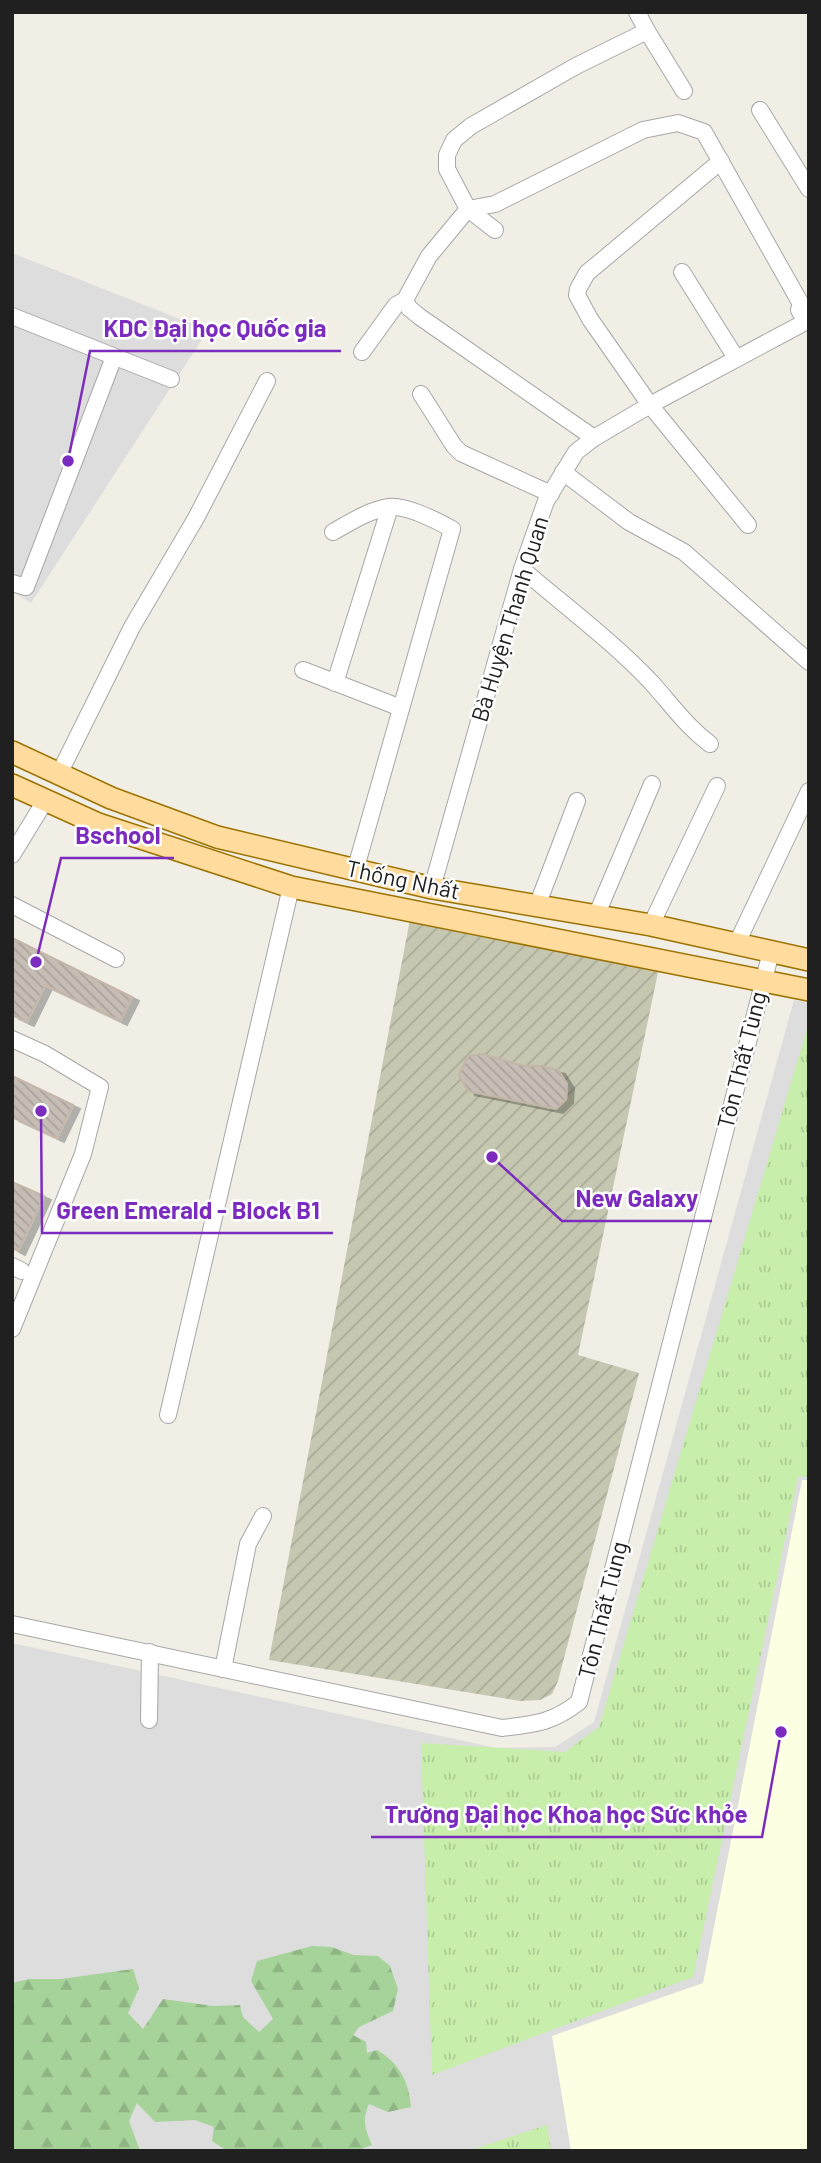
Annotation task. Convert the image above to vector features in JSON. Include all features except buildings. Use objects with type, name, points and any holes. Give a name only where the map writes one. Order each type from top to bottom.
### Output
[{"type":"main road","name":"Thống Nhất","points":[[12,752],[111,798],[217,837],[432,888],[651,925],[809,960]]},
{"type":"main road","name":"Thống Nhất","points":[[12,785],[98,824],[291,887],[809,989]]},
{"type":"street","points":[[636,12],[684,91]]},
{"type":"street","points":[[495,230],[468,209],[447,169],[447,155],[454,141],[471,126],[576,66],[647,32]]},
{"type":"street","points":[[760,110],[809,189]]},
{"type":"street","points":[[362,352],[396,304],[405,300],[429,256],[468,209],[495,204],[643,130],[678,123],[704,132],[801,304],[805,317]]},
{"type":"street","points":[[721,161],[587,273],[577,295],[590,319],[650,405],[748,525]]},
{"type":"street","points":[[682,272],[736,358]]},
{"type":"street","points":[[405,300],[419,317],[594,438]]},
{"type":"street","points":[[12,316],[171,379]]},
{"type":"street","name":"Bà Huyện Thanh Quan","points":[[432,888],[522,569],[551,494],[576,452],[594,438],[805,317]]},
{"type":"street","points":[[12,583],[26,587],[114,356]]},
{"type":"street","points":[[59,774],[132,627],[196,518],[267,381]]},
{"type":"street","points":[[421,394],[461,453],[551,494]]},
{"type":"street","points":[[563,472],[629,522],[684,552],[809,662]]},
{"type":"street","points":[[335,683],[390,507]]},
{"type":"street","points":[[332,532],[374,511],[390,507],[438,521],[452,529],[355,871]]},
{"type":"street","points":[[522,569],[650,682],[691,730],[710,744]]},
{"type":"street","points":[[303,670],[401,709]]},
{"type":"street","points":[[596,916],[652,784]]},
{"type":"street","points":[[651,925],[717,786]]},
{"type":"street","points":[[737,943],[809,791]]},
{"type":"street","points":[[537,906],[577,801]]},
{"type":"street","points":[[12,855],[46,802]]},
{"type":"street","points":[[168,1415],[291,887]]},
{"type":"street","points":[[12,905],[116,960]]},
{"type":"street","name":"Tôn Thất Tùng","points":[[12,1624],[502,1728],[535,1724],[561,1716],[579,1702],[771,952]]},
{"type":"street","points":[[12,1039],[46,1054],[100,1087],[83,1154],[12,1329]]},
{"type":"street","points":[[223,1669],[248,1544],[263,1516]]},
{"type":"street","points":[[149,1720],[150,1652]]},
{"type":"shaded area","points":[[12,253],[208,330],[31,603],[12,591]]},
{"type":"shaded area","points":[[412,909],[661,958],[578,1355],[639,1373],[558,1681],[552,1694],[540,1700],[520,1701],[269,1660]]},
{"type":"shaded area","points":[[794,1000],[809,1003],[809,2151],[12,2151],[12,1643],[496,1748],[555,1747],[594,1722]]},
{"type":"shaded area","points":[[802,1480],[809,1480],[809,2151],[571,2151],[552,2036],[703,1983]]},
{"type":"green space","points":[[809,1022],[809,1476],[798,1477],[693,1977],[432,2075],[421,1743],[565,1752],[599,1727]]},
{"type":"green space","points":[[312,1946],[331,1947],[354,1955],[378,1956],[390,1966],[398,1989],[393,2011],[359,2027],[353,2035],[366,2042],[367,2053],[377,2050],[397,2067],[410,2098],[411,2107],[388,2112],[369,2104],[365,2124],[372,2145],[356,2151],[227,2151],[212,2141],[214,2127],[195,2120],[155,2122],[137,2103],[129,2121],[140,2151],[12,2151],[12,1983],[133,1969],[139,1988],[128,2013],[143,2029],[163,1999],[213,2006],[240,2005],[243,2017],[259,2032],[273,2019],[251,1981],[257,1961]]},
{"type":"green space","points":[[547,2125],[551,2151],[468,2151]]},
{"type":"place","name":"KDC Đại học Quốc gia","points":[[68,461]]},
{"type":"place","name":"Bschool","points":[[36,962]]},
{"type":"place","name":"Green Emerald - Block B1","points":[[41,1111]]},
{"type":"place","name":"New Galaxy","points":[[492,1157]]},
{"type":"place","name":"Trường Đại học Khoa học Sức khỏe","points":[[781,1732]]}]
